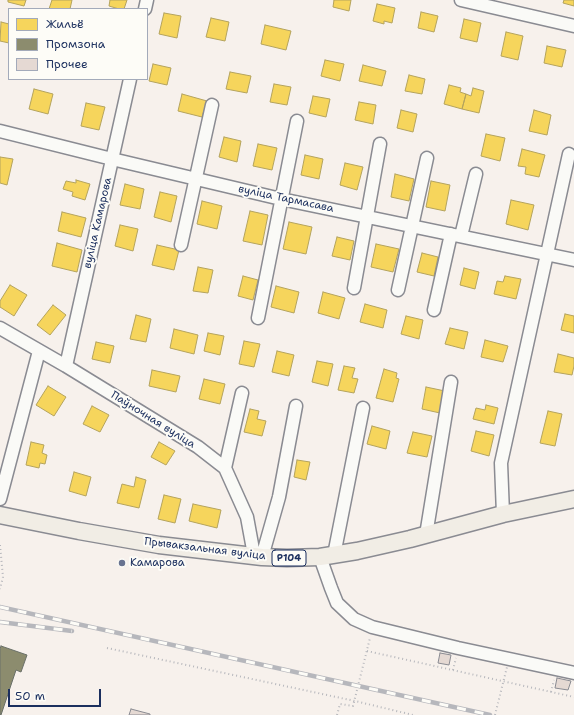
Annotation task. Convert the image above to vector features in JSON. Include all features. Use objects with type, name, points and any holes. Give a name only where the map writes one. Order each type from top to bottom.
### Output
[{"type":"main road","name":"Прывакзальная вуліца","points":[[0,515],[160,545],[287,558],[327,556],[358,551],[426,535],[503,514],[574,499]]},
{"type":"street","points":[[461,0],[501,5],[574,26]]},
{"type":"street","name":"вуліца Камарова","points":[[66,366],[130,80]]},
{"type":"street","points":[[182,244],[212,105]]},
{"type":"street","points":[[258,318],[297,121]]},
{"type":"street","name":"вуліца Тармасава","points":[[0,131],[281,199],[574,260]]},
{"type":"street","points":[[354,288],[380,144]]},
{"type":"street","points":[[503,514],[501,463],[569,154]]},
{"type":"street","points":[[398,290],[427,158]]},
{"type":"street","points":[[434,310],[476,174]]},
{"type":"street","name":"Паўночная вуліца","points":[[0,328],[66,366],[198,447],[224,468],[247,516],[258,556]]},
{"type":"street","points":[[0,499],[39,351]]},
{"type":"street","points":[[426,535],[451,382]]},
{"type":"street","points":[[224,468],[242,393]]},
{"type":"street","points":[[258,556],[279,497],[296,406]]},
{"type":"street","points":[[363,408],[327,556],[331,588],[337,603],[354,619],[372,627],[458,648],[574,673]]},
{"type":"path","points":[[0,544],[3,577],[0,589]]},
{"type":"path","points":[[337,715],[340,704],[353,706],[355,701],[372,627]]},
{"type":"path","points":[[106,648],[355,701],[413,715]]},
{"type":"path","points":[[367,651],[574,697]]},
{"type":"path","points":[[453,670],[456,657]]},
{"type":"path","points":[[495,715],[506,667]]},
{"type":"path","points":[[551,692],[554,679]]},
{"type":"building: Жильё","points":[[8,0],[26,0],[24,6],[8,2]]},
{"type":"building: Жильё","points":[[52,0],[72,0],[70,8],[49,8]]},
{"type":"building: Жильё","points":[[110,0],[127,0],[124,8],[109,6]]},
{"type":"building: Жильё","points":[[334,0],[351,0],[349,11],[333,7]]},
{"type":"building: Жильё","points":[[564,0],[574,0],[574,6],[563,3]]},
{"type":"building: Жильё","points":[[377,4],[395,8],[392,23],[384,21],[384,24],[373,21]]},
{"type":"building: Жильё","points":[[421,12],[438,16],[434,32],[418,28]]},
{"type":"building: Жильё","points":[[164,13],[181,16],[177,38],[159,34]]},
{"type":"building: Жильё","points":[[211,18],[229,22],[225,41],[206,37]]},
{"type":"building: Жильё","points":[[464,19],[481,23],[477,42],[460,38]]},
{"type":"building: Жильё","points":[[1,22],[8,24],[8,43],[0,41]]},
{"type":"building: Жильё","points":[[265,25],[291,31],[286,50],[261,44]]},
{"type":"building: Жильё","points":[[506,32],[523,36],[518,60],[501,56]]},
{"type":"building: Жильё","points":[[547,46],[566,50],[562,67],[544,63]]},
{"type":"building: Жильё","points":[[325,60],[344,64],[340,81],[321,76]]},
{"type":"building: Жильё","points":[[153,64],[171,68],[167,85],[149,81]]},
{"type":"building: Жильё","points":[[363,65],[386,71],[382,86],[359,81]]},
{"type":"building: Жильё","points":[[230,72],[251,76],[247,93],[226,89]]},
{"type":"building: Жильё","points":[[409,75],[425,79],[422,94],[405,91]]},
{"type":"building: Жильё","points":[[274,84],[291,87],[287,105],[270,102]]},
{"type":"building: Жильё","points":[[449,85],[461,88],[460,92],[466,94],[462,109],[444,104]]},
{"type":"building: Жильё","points":[[473,88],[484,91],[479,113],[462,109],[466,94],[471,96]]},
{"type":"building: Жильё","points":[[34,89],[53,94],[48,114],[29,109]]},
{"type":"building: Жильё","points":[[182,94],[207,101],[202,117],[178,111]]},
{"type":"building: Жильё","points":[[313,96],[330,99],[326,117],[309,113]]},
{"type":"building: Жильё","points":[[359,102],[376,105],[373,124],[355,120]]},
{"type":"building: Жильё","points":[[86,103],[105,107],[99,130],[81,126]]},
{"type":"building: Жильё","points":[[401,110],[417,114],[413,132],[397,128]]},
{"type":"building: Жильё","points":[[534,110],[551,115],[547,135],[529,131]]},
{"type":"building: Жильё","points":[[486,134],[505,138],[500,161],[481,156]]},
{"type":"building: Жильё","points":[[224,137],[241,141],[237,162],[219,157]]},
{"type":"building: Жильё","points":[[258,144],[277,148],[272,170],[253,166]]},
{"type":"building: Жильё","points":[[522,149],[545,155],[539,177],[525,174],[526,167],[518,166]]},
{"type":"building: Жильё","points":[[305,155],[323,159],[319,179],[301,175]]},
{"type":"building: Жильё","points":[[0,157],[13,159],[7,185],[0,183]]},
{"type":"building: Жильё","points":[[345,163],[363,167],[357,190],[340,185]]},
{"type":"building: Жильё","points":[[395,174],[414,179],[409,201],[391,197]]},
{"type":"building: Жильё","points":[[76,180],[90,184],[85,200],[72,196],[73,192],[63,189],[66,181],[76,183]]},
{"type":"building: Жильё","points":[[431,181],[450,185],[445,211],[426,207]]},
{"type":"building: Жильё","points":[[125,184],[144,189],[140,209],[120,205]]},
{"type":"building: Жильё","points":[[160,192],[177,196],[171,222],[154,217]]},
{"type":"building: Жильё","points":[[511,200],[534,205],[528,230],[506,224]]},
{"type":"building: Жильё","points":[[202,201],[222,206],[217,229],[197,224]]},
{"type":"building: Жильё","points":[[250,211],[268,215],[262,245],[243,241]]},
{"type":"building: Жильё","points":[[62,212],[86,218],[81,237],[58,231]]},
{"type":"building: Жильё","points":[[289,222],[312,227],[306,254],[283,249]]},
{"type":"building: Жильё","points":[[120,225],[138,229],[133,251],[115,246]]},
{"type":"building: Жильё","points":[[337,237],[354,241],[350,260],[332,256]]},
{"type":"building: Жильё","points":[[57,243],[82,250],[77,272],[52,266]]},
{"type":"building: Жильё","points":[[376,244],[399,249],[393,272],[371,267]]},
{"type":"building: Жильё","points":[[157,245],[179,250],[174,270],[152,265]]},
{"type":"building: Жильё","points":[[422,253],[438,257],[434,276],[417,272]]},
{"type":"building: Жильё","points":[[198,267],[213,270],[208,293],[193,291]]},
{"type":"building: Жильё","points":[[464,268],[479,272],[475,289],[460,285]]},
{"type":"building: Жильё","points":[[243,276],[258,280],[253,300],[238,296]]},
{"type":"building: Жильё","points":[[505,276],[521,279],[516,299],[494,294],[497,281],[503,282]]},
{"type":"building: Жильё","points":[[10,285],[27,295],[14,316],[0,307],[0,301]]},
{"type":"building: Жильё","points":[[276,286],[299,292],[294,313],[271,307]]},
{"type":"building: Жильё","points":[[323,292],[345,298],[339,319],[318,313]]},
{"type":"building: Жильё","points":[[365,304],[387,310],[383,328],[360,322]]},
{"type":"building: Жильё","points":[[53,305],[66,315],[50,335],[37,325]]},
{"type":"building: Жильё","points":[[565,314],[574,316],[574,333],[561,330]]},
{"type":"building: Жильё","points":[[136,315],[151,319],[146,342],[130,339]]},
{"type":"building: Жильё","points":[[406,316],[423,320],[419,339],[401,334]]},
{"type":"building: Жильё","points":[[450,328],[468,332],[464,349],[445,344]]},
{"type":"building: Жильё","points":[[174,329],[198,335],[194,354],[170,348]]},
{"type":"building: Жильё","points":[[208,333],[224,336],[220,355],[204,351]]},
{"type":"building: Жильё","points":[[485,340],[508,346],[503,362],[481,357]]},
{"type":"building: Жильё","points":[[244,341],[260,344],[254,367],[239,364]]},
{"type":"building: Жильё","points":[[96,342],[114,346],[110,363],[92,359]]},
{"type":"building: Жильё","points":[[277,351],[294,355],[289,376],[272,372]]},
{"type":"building: Жильё","points":[[558,354],[574,358],[572,375],[554,372]]},
{"type":"building: Жильё","points":[[317,361],[333,364],[328,386],[312,382]]},
{"type":"building: Жильё","points":[[344,366],[355,368],[352,378],[358,379],[354,393],[338,390]]},
{"type":"building: Жильё","points":[[384,369],[397,373],[396,378],[399,379],[393,402],[376,398]]},
{"type":"building: Жильё","points":[[152,370],[180,376],[176,392],[149,386]]},
{"type":"building: Жильё","points":[[204,379],[225,384],[220,404],[199,399]]},
{"type":"building: Жильё","points":[[48,386],[66,397],[54,416],[36,405]]},
{"type":"building: Жильё","points":[[426,387],[445,391],[440,413],[422,409]]},
{"type":"building: Жильё","points":[[486,405],[498,408],[494,424],[473,419],[476,408],[485,410]]},
{"type":"building: Жильё","points":[[92,406],[109,415],[100,432],[83,424]]},
{"type":"building: Жильё","points":[[250,409],[259,411],[257,419],[266,421],[262,436],[244,432]]},
{"type":"building: Жильё","points":[[548,411],[562,414],[555,446],[540,443]]},
{"type":"building: Жильё","points":[[372,426],[390,431],[386,449],[367,444]]},
{"type":"building: Жильё","points":[[476,431],[494,435],[489,456],[471,451]]},
{"type":"building: Жильё","points":[[413,432],[432,436],[427,457],[407,453]]},
{"type":"building: Жильё","points":[[31,442],[44,445],[42,453],[47,455],[45,464],[40,463],[39,468],[26,465]]},
{"type":"building: Жильё","points":[[159,442],[175,451],[166,465],[151,457]]},
{"type":"building: Жильё","points":[[297,460],[310,462],[306,480],[294,477]]},
{"type":"building: Жильё","points":[[74,472],[91,477],[86,496],[69,491]]},
{"type":"building: Жильё","points":[[136,477],[146,480],[139,508],[117,503],[122,484],[134,487]]},
{"type":"building: Жильё","points":[[164,495],[181,499],[175,523],[158,519]]},
{"type":"building: Жильё","points":[[193,504],[221,510],[217,528],[189,521]]},
{"type":"building: Промзона","points":[[1,646],[27,655],[21,672],[16,670],[0,715],[0,649]]},
{"type":"building: Прочее","points":[[440,653],[451,655],[449,665],[438,663]]},
{"type":"building: Прочее","points":[[557,678],[571,681],[568,690],[555,688]]},
{"type":"building: Прочее","points":[[131,709],[150,714],[150,715],[129,715]]},
{"type":"railway","points":[[0,607],[490,715]]},
{"type":"railway","points":[[0,622],[72,631]]},
{"type":"place","name":"Камарова","points":[[122,563]]}]
